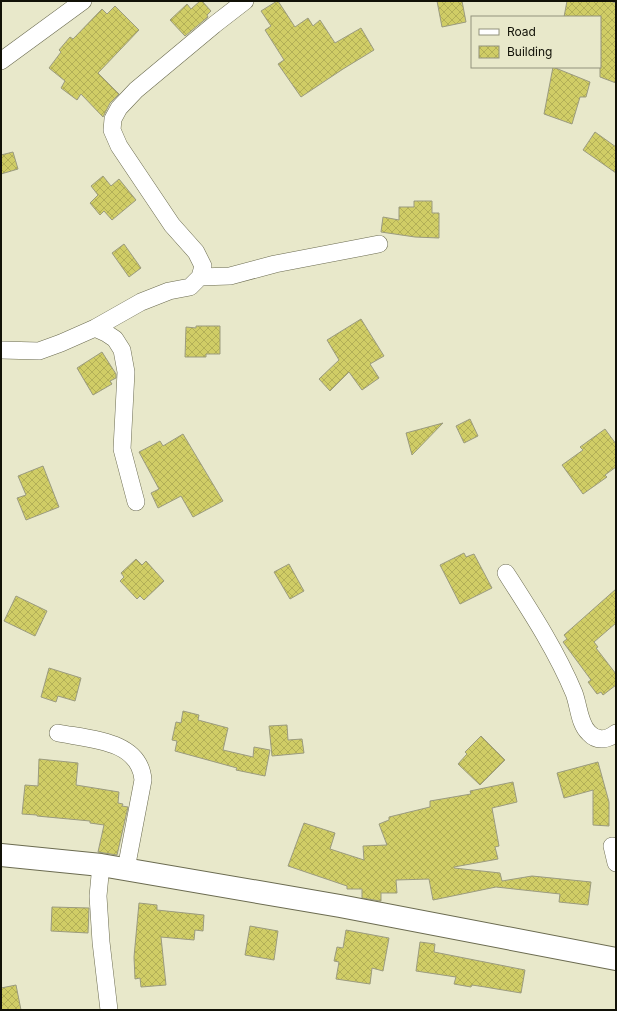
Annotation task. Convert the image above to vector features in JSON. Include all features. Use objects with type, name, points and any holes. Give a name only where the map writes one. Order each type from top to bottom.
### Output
[{"type":"street","points":[[1,61],[82,1]]},
{"type":"street","points":[[1,350],[39,351],[61,343],[95,328],[140,302],[169,291],[190,288],[200,277],[203,266],[196,252],[172,225],[119,146],[112,130],[113,118],[119,108],[136,90],[245,1]]},
{"type":"street","points":[[200,277],[230,276],[275,264],[379,244]]},
{"type":"street","points":[[95,328],[115,339],[122,350],[126,372],[122,449],[136,502]]},
{"type":"street","points":[[506,573],[544,633],[565,674],[575,696],[584,727],[589,733],[599,739],[605,739],[616,733]]},
{"type":"street","points":[[58,734],[110,743],[134,757],[142,770],[143,780],[126,869]]},
{"type":"street","points":[[612,846],[616,863]]},
{"type":"street","points":[[1,856],[102,865],[126,869],[340,906],[616,959]]},
{"type":"street","points":[[102,865],[98,896],[101,942],[110,1010]]},
{"type":"building","points":[[202,1],[211,11],[207,15],[208,17],[185,36],[170,20],[187,4],[191,9]]},
{"type":"building","points":[[277,1],[295,27],[308,18],[313,26],[320,20],[335,43],[361,28],[374,50],[301,97],[278,64],[284,60],[265,30],[271,26],[261,11]]},
{"type":"building","points":[[437,1],[462,1],[466,22],[442,27]]},
{"type":"building","points":[[567,1],[610,1],[616,3],[616,83],[600,77],[601,16],[564,16]]},
{"type":"building","points":[[115,6],[139,30],[98,73],[119,94],[110,103],[103,117],[81,94],[77,100],[61,88],[65,81],[49,68],[61,52],[59,50],[70,37],[73,39],[102,9],[107,14]]},
{"type":"building","points":[[553,68],[590,82],[586,97],[580,97],[572,124],[544,114]]},
{"type":"building","points":[[595,132],[616,147],[616,173],[583,150]]},
{"type":"building","points":[[13,152],[18,169],[1,174],[1,155]]},
{"type":"building","points":[[103,176],[111,186],[119,179],[136,200],[112,220],[104,211],[100,215],[90,203],[98,195],[91,186]]},
{"type":"building","points":[[414,201],[432,201],[432,213],[439,213],[439,238],[415,237],[381,232],[383,217],[399,220],[399,207],[414,207]]},
{"type":"building","points":[[124,244],[141,268],[129,277],[112,253]]},
{"type":"building","points":[[361,319],[384,356],[370,364],[379,378],[362,390],[349,372],[330,391],[319,379],[339,360],[327,340]]},
{"type":"building","points":[[196,326],[220,326],[220,354],[206,354],[206,357],[185,357],[186,327],[196,328]]},
{"type":"building","points":[[102,352],[116,374],[116,378],[110,381],[112,384],[93,395],[77,368]]},
{"type":"building","points":[[470,419],[478,436],[464,443],[456,426]]},
{"type":"building","points":[[443,423],[412,455],[406,433]]},
{"type":"building","points":[[605,429],[616,444],[616,467],[605,475],[607,477],[583,494],[562,465],[583,450],[580,447]]},
{"type":"building","points":[[183,434],[223,501],[193,517],[181,496],[158,508],[151,493],[159,489],[139,452],[160,441],[163,446]]},
{"type":"building","points":[[43,466],[59,507],[26,520],[17,498],[26,495],[18,476]]},
{"type":"building","points":[[464,553],[466,557],[474,554],[492,588],[460,604],[440,565]]},
{"type":"building","points":[[136,559],[142,565],[146,561],[164,581],[144,600],[140,596],[137,599],[120,581],[124,577],[121,573]]},
{"type":"building","points":[[289,564],[304,591],[290,599],[274,572]]},
{"type":"building","points":[[616,589],[616,623],[594,642],[598,647],[596,648],[616,674],[616,685],[603,695],[601,692],[597,694],[588,682],[591,680],[563,642],[567,639],[564,635]]},
{"type":"building","points":[[16,596],[47,611],[35,636],[4,621]]},
{"type":"building","points":[[49,668],[81,678],[75,701],[58,696],[56,702],[41,697]]},
{"type":"building","points":[[183,711],[199,715],[198,720],[228,728],[223,750],[253,757],[254,747],[270,750],[265,776],[236,770],[237,768],[175,751],[177,741],[172,740],[176,722],[181,723]]},
{"type":"building","points":[[287,725],[288,740],[302,739],[304,753],[272,756],[269,726]]},
{"type":"building","points":[[481,736],[505,760],[480,785],[458,764],[467,754],[465,752]]},
{"type":"building","points":[[39,759],[78,763],[76,785],[119,792],[118,803],[123,804],[122,806],[128,807],[117,855],[98,852],[104,825],[90,823],[90,821],[22,814],[25,785],[38,786]]},
{"type":"building","points":[[598,762],[609,802],[609,826],[593,825],[593,790],[564,798],[557,773]]},
{"type":"building","points":[[513,782],[517,802],[492,808],[499,846],[495,847],[498,859],[454,868],[500,873],[502,881],[532,876],[591,882],[588,905],[559,902],[560,894],[496,887],[433,900],[429,879],[396,880],[397,893],[381,893],[380,901],[362,898],[362,889],[347,889],[347,886],[288,866],[304,823],[335,833],[330,849],[364,860],[363,846],[387,845],[379,824],[389,820],[389,817],[430,807],[430,801],[471,794],[470,791]]},
{"type":"building","points":[[139,903],[157,905],[157,910],[204,915],[203,931],[195,930],[194,940],[161,937],[166,985],[141,987],[140,978],[135,979],[134,957]]},
{"type":"building","points":[[52,907],[89,908],[88,933],[51,931]]},
{"type":"building","points":[[250,926],[278,931],[274,960],[245,955]]},
{"type":"building","points":[[346,930],[389,938],[383,971],[372,968],[370,984],[336,979],[339,962],[334,961],[337,947],[343,948]]},
{"type":"building","points":[[420,942],[435,944],[434,952],[525,970],[521,993],[472,985],[471,987],[454,984],[456,977],[416,971]]},
{"type":"building","points":[[16,985],[21,1010],[1,1010],[1,988]]}]
